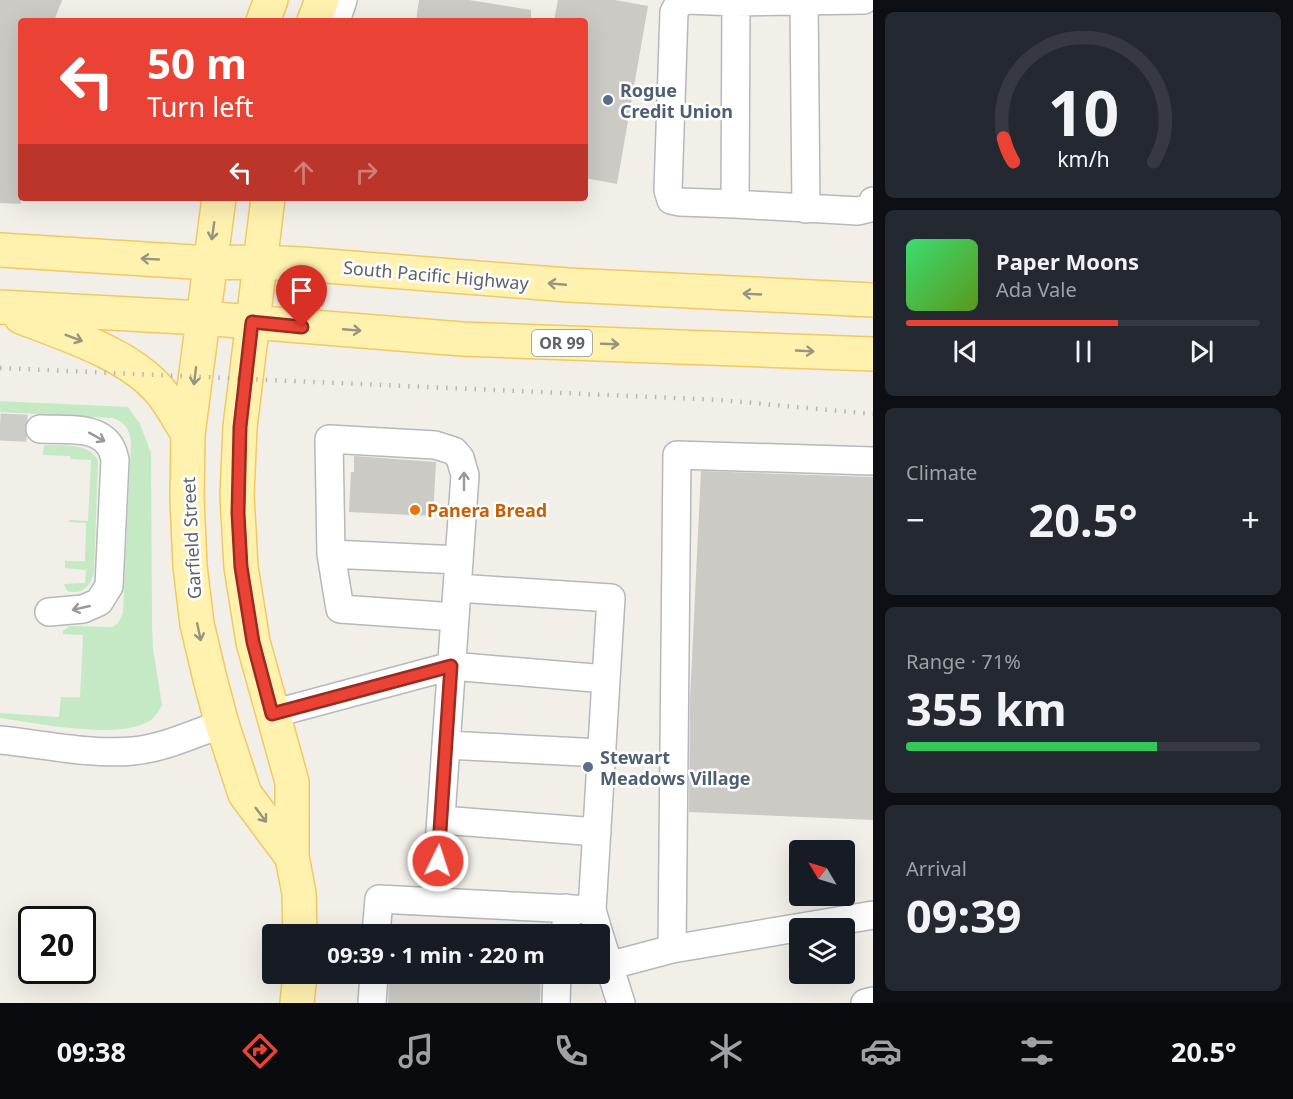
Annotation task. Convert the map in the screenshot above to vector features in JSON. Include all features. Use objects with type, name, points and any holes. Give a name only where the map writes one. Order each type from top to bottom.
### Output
[{"type":"main road","points":[[264,18],[271,0]]},
{"type":"main road","points":[[315,18],[322,0]]},
{"type":"main road","name":"Garfield Street","points":[[219,201],[188,434],[187,499],[190,566],[197,624],[222,724],[245,794],[292,857]]},
{"type":"main road","name":"Garfield Street","points":[[268,201],[240,427],[238,505],[241,567],[253,642],[292,782],[292,857],[299,893],[300,924]]},
{"type":"main road","name":"South Pacific Highway","points":[[0,250],[209,264],[260,262],[568,285],[873,300]]},
{"type":"main road","points":[[0,308],[98,347],[119,359],[160,390],[188,434]]},
{"type":"main road","name":"OR 99","points":[[0,308],[202,318],[462,339],[873,354]]},
{"type":"main road","points":[[297,1003],[299,984]]},
{"type":"street","points":[[337,18],[343,0]]},
{"type":"street","points":[[864,0],[688,0],[679,3],[674,12],[668,190],[671,200],[680,202],[858,212],[870,208],[873,201]]},
{"type":"street","points":[[804,0],[806,209]]},
{"type":"street","points":[[735,204],[736,1]]},
{"type":"street","points":[[40,429],[87,432],[100,436],[111,447],[115,460],[109,586],[99,602],[83,609],[49,612]]},
{"type":"street","points":[[435,902],[465,475],[460,458],[454,451],[435,445],[329,439],[331,554],[339,609],[455,617]]},
{"type":"street","points":[[672,948],[677,455],[873,461]]},
{"type":"street","points":[[331,554],[459,560]]},
{"type":"street","points":[[457,588],[611,598],[597,832],[597,924]]},
{"type":"street","points":[[272,714],[451,666],[606,679]]},
{"type":"street","points":[[0,740],[106,751],[134,751],[167,744],[222,724]]},
{"type":"street","points":[[446,745],[601,753]]},
{"type":"street","points":[[441,820],[597,832]]},
{"type":"street","points":[[377,924],[379,899],[435,902],[566,922]]},
{"type":"street","points":[[610,965],[672,948],[873,915]]},
{"type":"street","points":[[610,972],[621,1003]]},
{"type":"street","points":[[372,1003],[373,984]]},
{"type":"street","points":[[556,1003],[557,984]]},
{"type":"street","points":[[865,1003],[873,1001]]},
{"type":"green space","points":[[0,401],[128,407],[140,424],[151,453],[153,648],[162,705],[151,720],[137,726],[99,730],[0,718],[0,713],[59,717],[61,697],[80,697],[83,635],[63,634],[63,631],[70,626],[113,627],[123,613],[131,442],[126,427],[113,418],[0,412]]},
{"type":"green space","points":[[44,445],[81,448],[93,454],[98,460],[94,573],[88,586],[77,592],[67,591],[64,584],[85,583],[86,570],[65,568],[65,561],[85,561],[86,523],[68,522],[70,520],[88,521],[91,460],[71,459],[70,456],[43,455]]},
{"type":"building","points":[[0,0],[62,0],[55,18],[18,18],[18,201],[21,201],[21,204],[0,203]]},
{"type":"building","points":[[419,0],[469,0],[531,10],[531,18],[416,18]]},
{"type":"building","name":"Rogue Credit Union","points":[[558,0],[615,0],[648,6],[617,184],[588,179],[588,18],[555,18]]},
{"type":"building","points":[[354,456],[436,462],[433,516],[349,512]]},
{"type":"building","points":[[701,471],[873,477],[873,820],[689,812],[690,700]]},
{"type":"building","points":[[389,984],[541,984],[540,1003],[388,1003]]},
{"type":"tunnel","points":[[0,427],[40,429]]},
{"type":"railway","points":[[0,368],[720,400],[873,414]]},
{"type":"place","name":"Rogue Credit Union","points":[[608,100]]},
{"type":"place","name":"Panera Bread","points":[[415,510]]},
{"type":"place","name":"Stewart Meadows Village","points":[[588,767]]},
{"type":"route","points":[[302,327],[252,322],[240,427],[237,495],[241,567],[253,642],[272,714],[451,666],[438,861]]}]
